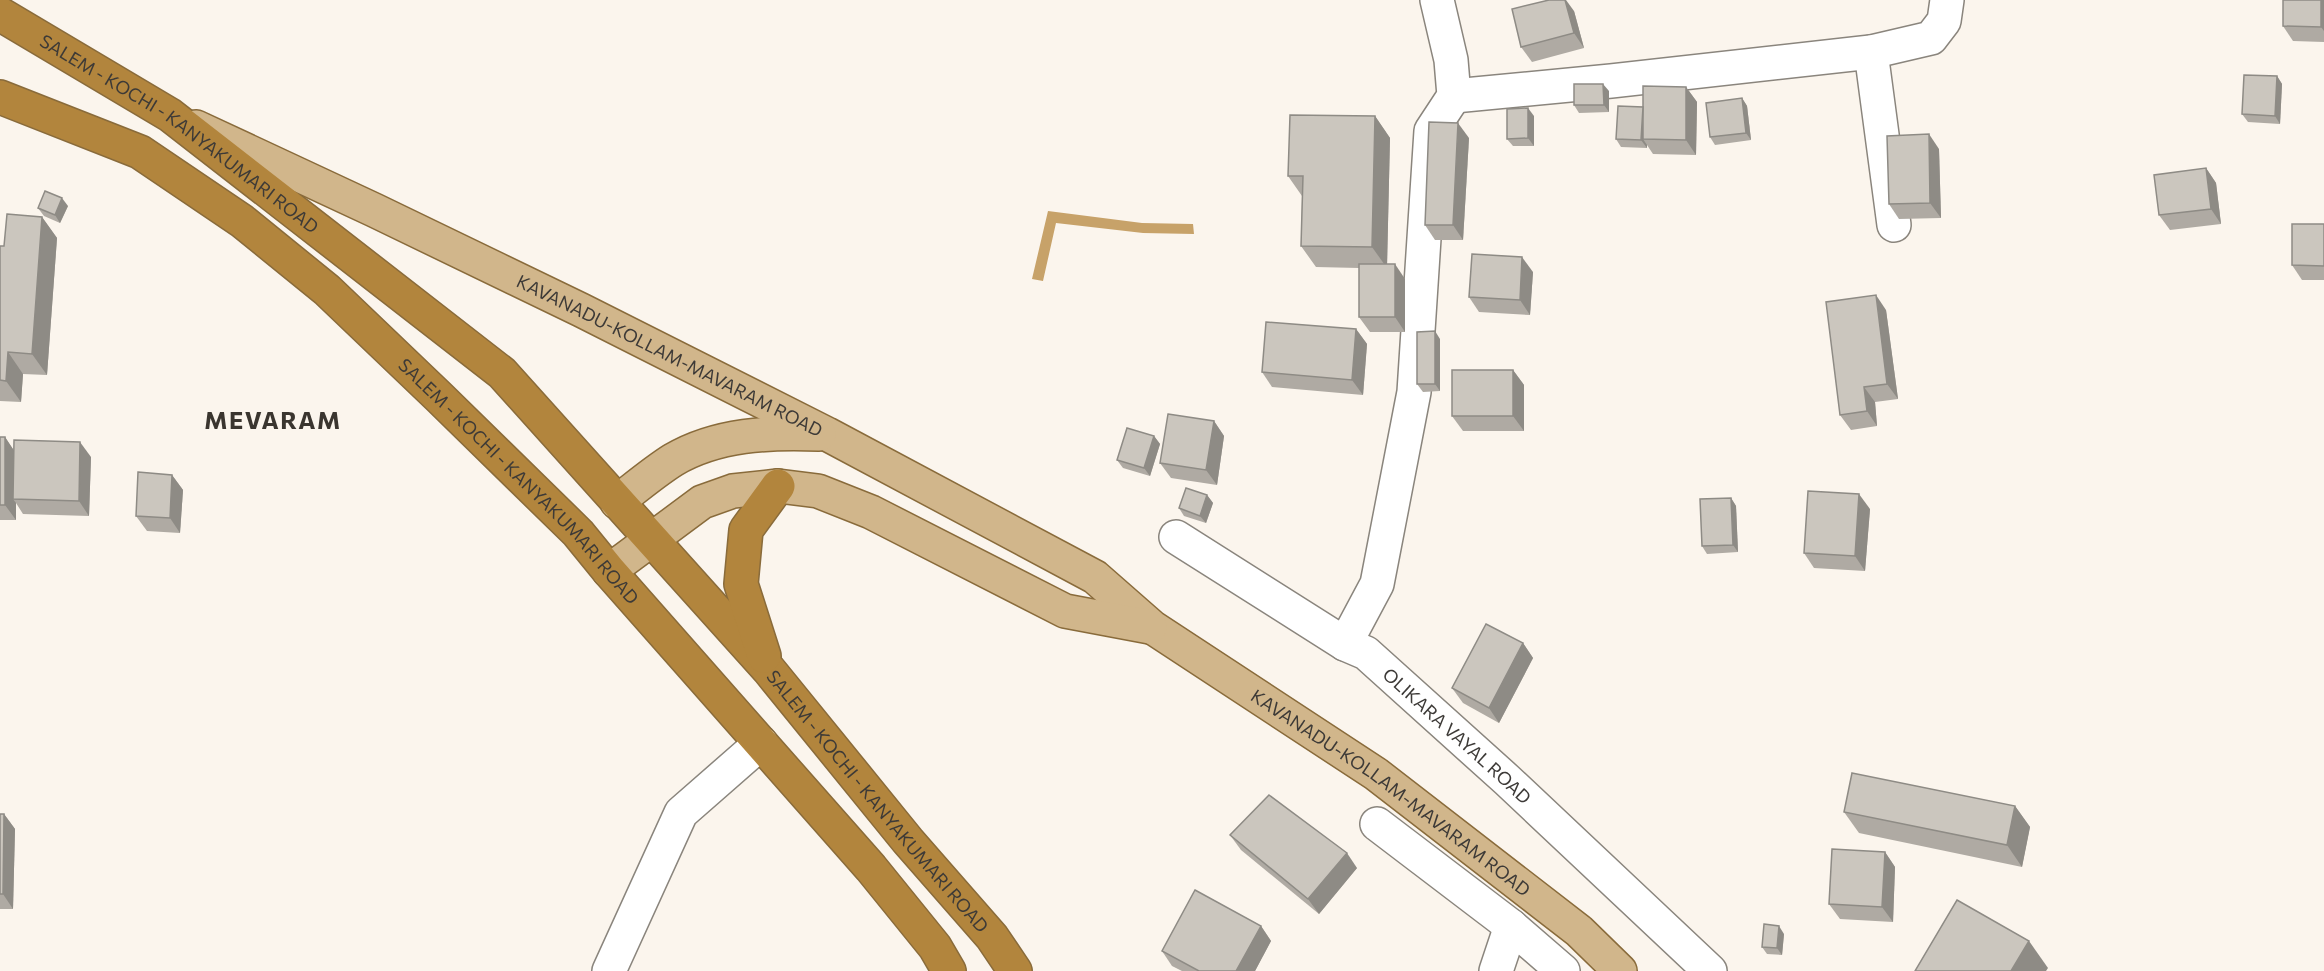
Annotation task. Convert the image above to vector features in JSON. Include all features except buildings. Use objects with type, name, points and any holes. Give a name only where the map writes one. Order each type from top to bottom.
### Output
[{"type":"highway","name":"SALEM - KOCHI - KANYAKUMARI ROAD","points":[[0,14],[170,115],[502,373],[769,669],[908,841],[992,937],[1015,971]]},
{"type":"highway","name":"SALEM - KOCHI - KANYAKUMARI ROAD","points":[[0,97],[140,152],[242,221],[327,290],[578,533],[878,877],[934,947],[949,971]]},
{"type":"highway","points":[[769,669],[754,630],[741,584],[746,530],[778,486]]},
{"type":"main road","name":"KAVANADU-KOLLAM-MAVARAM ROAD","points":[[170,115],[478,260],[827,434],[1095,577],[1152,627],[1377,774],[1579,932],[1620,971]]},
{"type":"main road","points":[[616,502],[674,460],[722,440],[778,432],[827,434]]},
{"type":"main road","name":"KAVANADU-KOLLAM-MAVARAM ROAD","points":[[609,571],[702,502],[733,491],[778,486],[818,491],[871,512],[1065,611],[1152,627]]},
{"type":"street","points":[[1345,644],[1377,584],[1414,392],[1431,131],[1454,96],[1450,60],[1437,0]]},
{"type":"street","points":[[1454,96],[1871,52],[1931,38],[1944,21],[1947,0]]},
{"type":"street","points":[[1871,52],[1894,225]]},
{"type":"street","name":"OLIKARA VAYAL ROAD","points":[[1176,537],[1345,644],[1366,653],[1507,780],[1710,971]]},
{"type":"street","points":[[609,971],[681,813],[761,743]]},
{"type":"street","points":[[1377,824],[1511,926],[1563,971]]},
{"type":"street","points":[[1496,971],[1511,926]]},
{"type":"shaded area","points":[[1048,211],[1142,223],[1193,224],[1194,234],[1143,233],[1056,223],[1043,281],[1032,279]]},
{"type":"district","name":"MEVARAM","points":[[273,419]]}]
